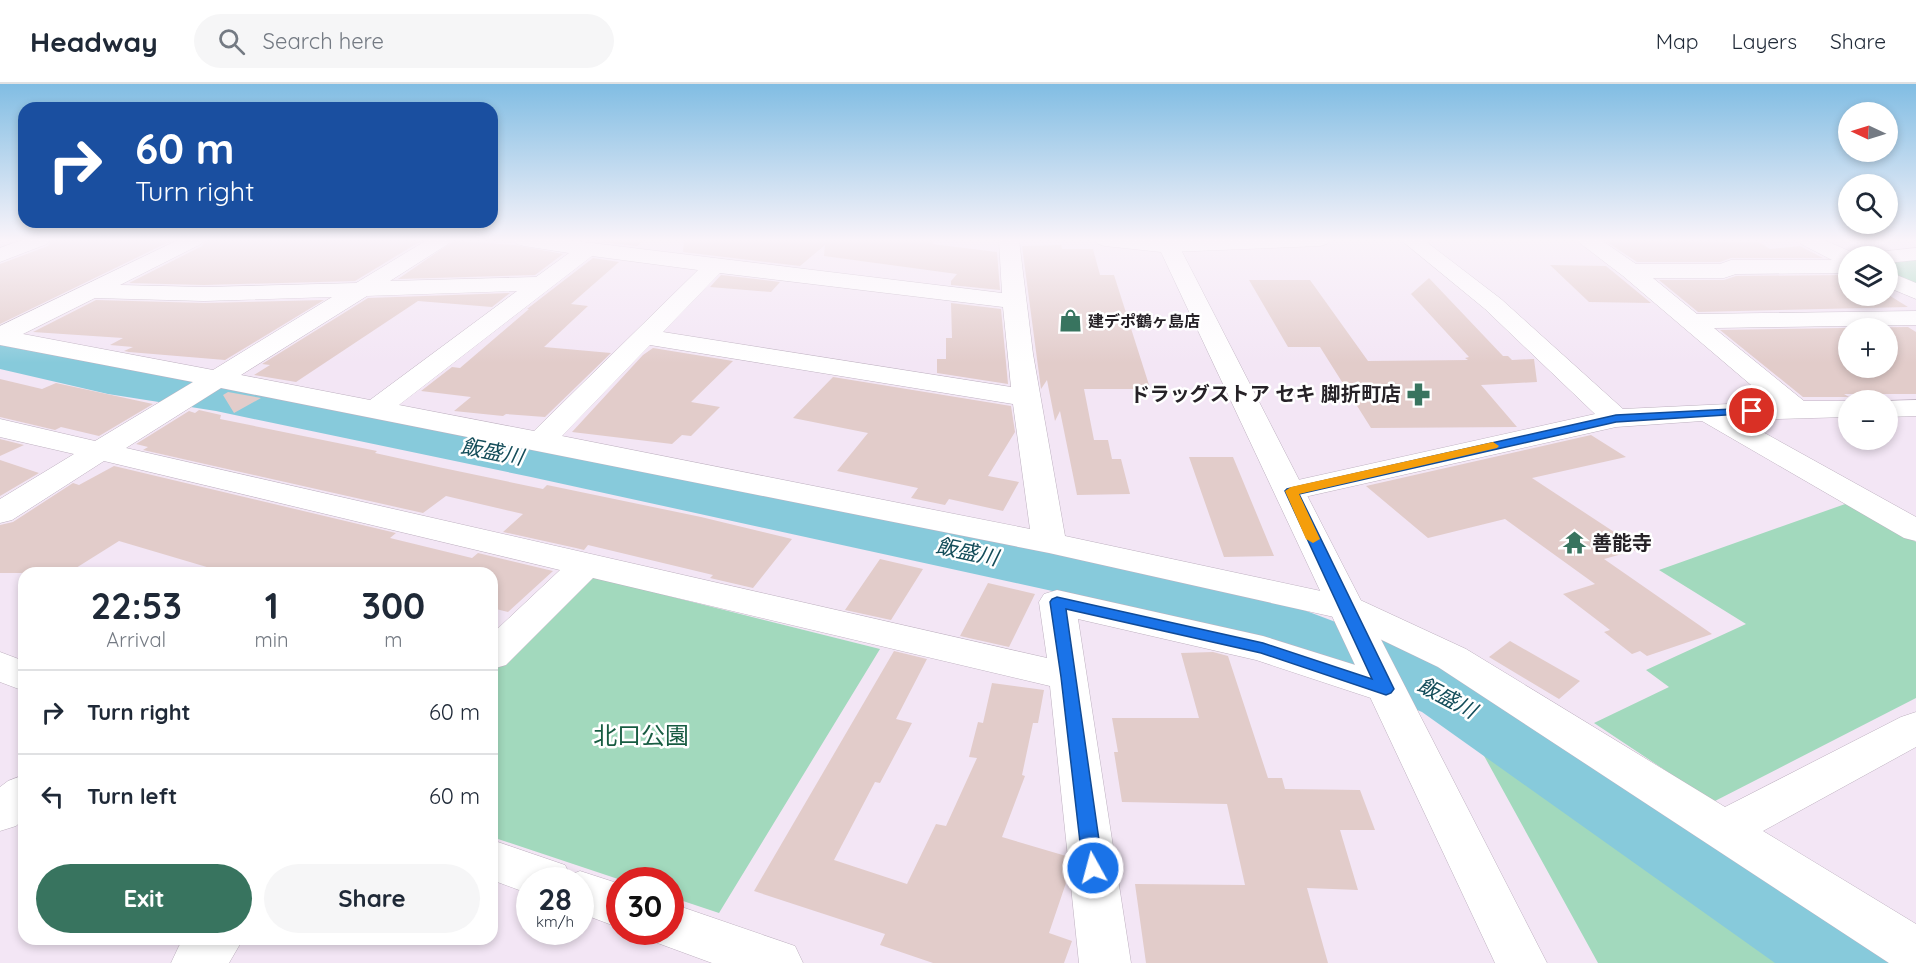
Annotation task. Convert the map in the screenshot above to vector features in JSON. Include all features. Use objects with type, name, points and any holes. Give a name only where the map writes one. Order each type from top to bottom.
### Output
[{"type":"street","points":[[0,337],[111,281]]},
{"type":"street","points":[[0,513],[375,281]]},
{"type":"street","points":[[376,409],[546,281]]},
{"type":"street","points":[[541,441],[701,281]]},
{"type":"street","points":[[843,281],[1013,301]]},
{"type":"street","points":[[1012,281],[1024,397],[1049,543]]},
{"type":"street","points":[[1186,281],[1521,963]]},
{"type":"street","points":[[1464,281],[1493,304],[1616,418]]},
{"type":"street","points":[[1643,281],[1797,410]]},
{"type":"street","points":[[1898,283],[1916,292]]},
{"type":"street","points":[[91,291],[154,296],[360,290],[463,284],[542,284]]},
{"type":"street","points":[[1690,321],[1916,318]]},
{"type":"street","points":[[0,337],[541,441],[1049,543],[1345,607],[1452,658],[1916,952]]},
{"type":"street","points":[[644,337],[1024,397]]},
{"type":"street","points":[[1898,408],[1916,408]]},
{"type":"street","points":[[1291,491],[1616,418],[1707,412],[1838,409]]},
{"type":"street","points":[[1707,412],[1916,531]]},
{"type":"street","points":[[0,428],[1069,677]]},
{"type":"street","points":[[498,650],[586,565]]},
{"type":"street","points":[[1105,963],[1069,677],[1057,602],[1263,649],[1386,689]]},
{"type":"street","points":[[0,666],[18,674]]},
{"type":"street","points":[[1725,829],[1916,728]]},
{"type":"street","points":[[0,813],[18,798]]},
{"type":"street","points":[[498,862],[516,869]]},
{"type":"street","points":[[684,930],[777,963]]},
{"type":"street","points":[[197,963],[213,945]]},
{"type":"green space","points":[[1848,503],[1916,542],[1916,698],[1713,802],[1594,723],[1669,687],[1646,670],[1746,624],[1659,570]]},
{"type":"green space","name":"北口公園","points":[[589,576],[880,649],[719,913],[684,901],[684,867],[606,867],[606,875],[594,871],[594,867],[582,867],[498,839],[498,665]]},
{"type":"green space","points":[[1477,743],[1797,963],[1598,963]]},
{"type":"building","points":[[0,281],[89,281],[0,324]]},
{"type":"building","points":[[133,281],[354,281],[204,285],[129,283]]},
{"type":"building","points":[[563,281],[597,281],[571,304],[588,306],[544,347],[611,353],[545,417],[454,411],[471,397],[421,391],[452,367],[460,368],[529,309],[527,309]]},
{"type":"building","points":[[715,281],[780,282],[771,292],[710,287]]},
{"type":"building","points":[[951,281],[999,281],[1000,290],[951,285]]},
{"type":"building","points":[[1027,281],[1116,281],[1149,385],[1136,385],[1137,389],[1084,389],[1094,440],[1108,440],[1112,459],[1121,459],[1130,494],[1077,495],[1060,411],[1055,421],[1047,380],[1041,389]]},
{"type":"building","points":[[1250,281],[1311,281],[1368,361],[1468,360],[1465,358],[1469,357],[1411,294],[1426,281],[1432,281],[1503,356],[1508,356],[1512,360],[1534,359],[1537,382],[1481,385],[1517,427],[1371,428],[1320,347],[1288,347]]},
{"type":"building","points":[[1567,281],[1624,281],[1651,303],[1589,302]]},
{"type":"building","points":[[1660,281],[1838,281],[1838,306],[1898,306],[1898,301],[1908,307],[1698,312]]},
{"type":"building","points":[[510,293],[492,307],[418,301],[296,382],[254,375],[270,365],[262,364],[368,298]]},
{"type":"building","points":[[96,300],[204,303],[324,300],[225,360],[129,352],[124,351],[133,347],[110,345],[123,338],[33,332]]},
{"type":"building","points":[[951,303],[1001,309],[1008,384],[937,373],[937,359],[946,359],[946,338],[952,338]]},
{"type":"building","points":[[1898,327],[1908,327],[1916,332],[1916,394],[1898,394],[1898,390],[1838,390],[1838,397],[1803,397],[1720,330],[1838,328],[1838,378],[1898,378]]},
{"type":"building","points":[[653,348],[733,361],[691,402],[720,407],[691,436],[682,435],[672,444],[572,432],[643,355]]},
{"type":"building","points":[[833,377],[1011,406],[1015,432],[988,476],[1019,482],[1003,511],[949,499],[945,505],[911,498],[918,488],[837,471],[868,433],[793,418]]},
{"type":"building","points":[[0,379],[42,389],[56,383],[153,404],[99,436],[61,427],[55,430],[0,417]]},
{"type":"building","points":[[228,392],[261,398],[234,413],[223,395]]},
{"type":"building","points":[[199,410],[221,415],[220,419],[377,451],[375,453],[443,468],[543,489],[547,485],[701,517],[792,539],[753,588],[710,578],[713,575],[588,545],[584,550],[503,532],[523,514],[446,496],[423,513],[143,450],[148,447],[136,444],[189,411],[195,413]]},
{"type":"building","points":[[1591,435],[1626,457],[1532,478],[1640,549],[1604,559],[1712,634],[1647,656],[1640,651],[1632,654],[1604,632],[1610,630],[1563,594],[1595,584],[1505,519],[1428,538],[1366,486]]},
{"type":"building","points":[[0,439],[24,445],[0,456]]},
{"type":"building","points":[[1189,457],[1233,457],[1274,556],[1224,557]]},
{"type":"building","points":[[0,460],[39,473],[0,496]]},
{"type":"building","points":[[114,466],[396,533],[390,538],[472,558],[478,553],[553,571],[508,612],[498,610],[498,567],[207,567],[119,541],[78,567],[18,567],[18,573],[0,573],[0,525],[13,522],[73,483],[79,485]]},
{"type":"building","points":[[880,559],[923,569],[891,620],[845,610]]},
{"type":"building","points":[[988,583],[1035,594],[1009,647],[960,636]]},
{"type":"building","points":[[1510,641],[1580,681],[1559,699],[1489,657]]},
{"type":"building","points":[[894,651],[927,659],[896,719],[912,723],[880,783],[875,782],[834,860],[907,884],[936,824],[946,826],[977,758],[969,757],[978,722],[983,723],[992,683],[1044,690],[1038,723],[1033,723],[1022,775],[1025,776],[1002,837],[1066,856],[1068,877],[1049,933],[1072,941],[1064,963],[933,963],[880,945],[885,934],[754,891]]},
{"type":"building","points":[[1213,652],[1228,656],[1268,778],[1282,778],[1285,789],[1360,790],[1375,830],[1340,830],[1358,890],[1307,888],[1328,963],[1146,963],[1135,884],[1245,885],[1227,804],[1122,802],[1114,752],[1118,752],[1112,718],[1199,718],[1181,653]]},
{"type":"waterway","name":"飯盛川","points":[[0,355],[108,379],[216,396],[531,460],[1154,592],[1277,625],[1448,693],[1851,963]]},
{"type":"slow traffic","points":[[1313,539],[1291,491],[1493,446]]},
{"type":"place","name":"建デポ鶴ヶ島店","points":[[1070,321]]},
{"type":"place","name":"ドラッグストア セキ 脚折町店","points":[[1419,394]]},
{"type":"place","name":"善能寺","points":[[1574,543]]},
{"type":"route","points":[[1093,868],[1069,677],[1057,602],[1263,649],[1386,689],[1291,491],[1616,418],[1752,411]]}]
